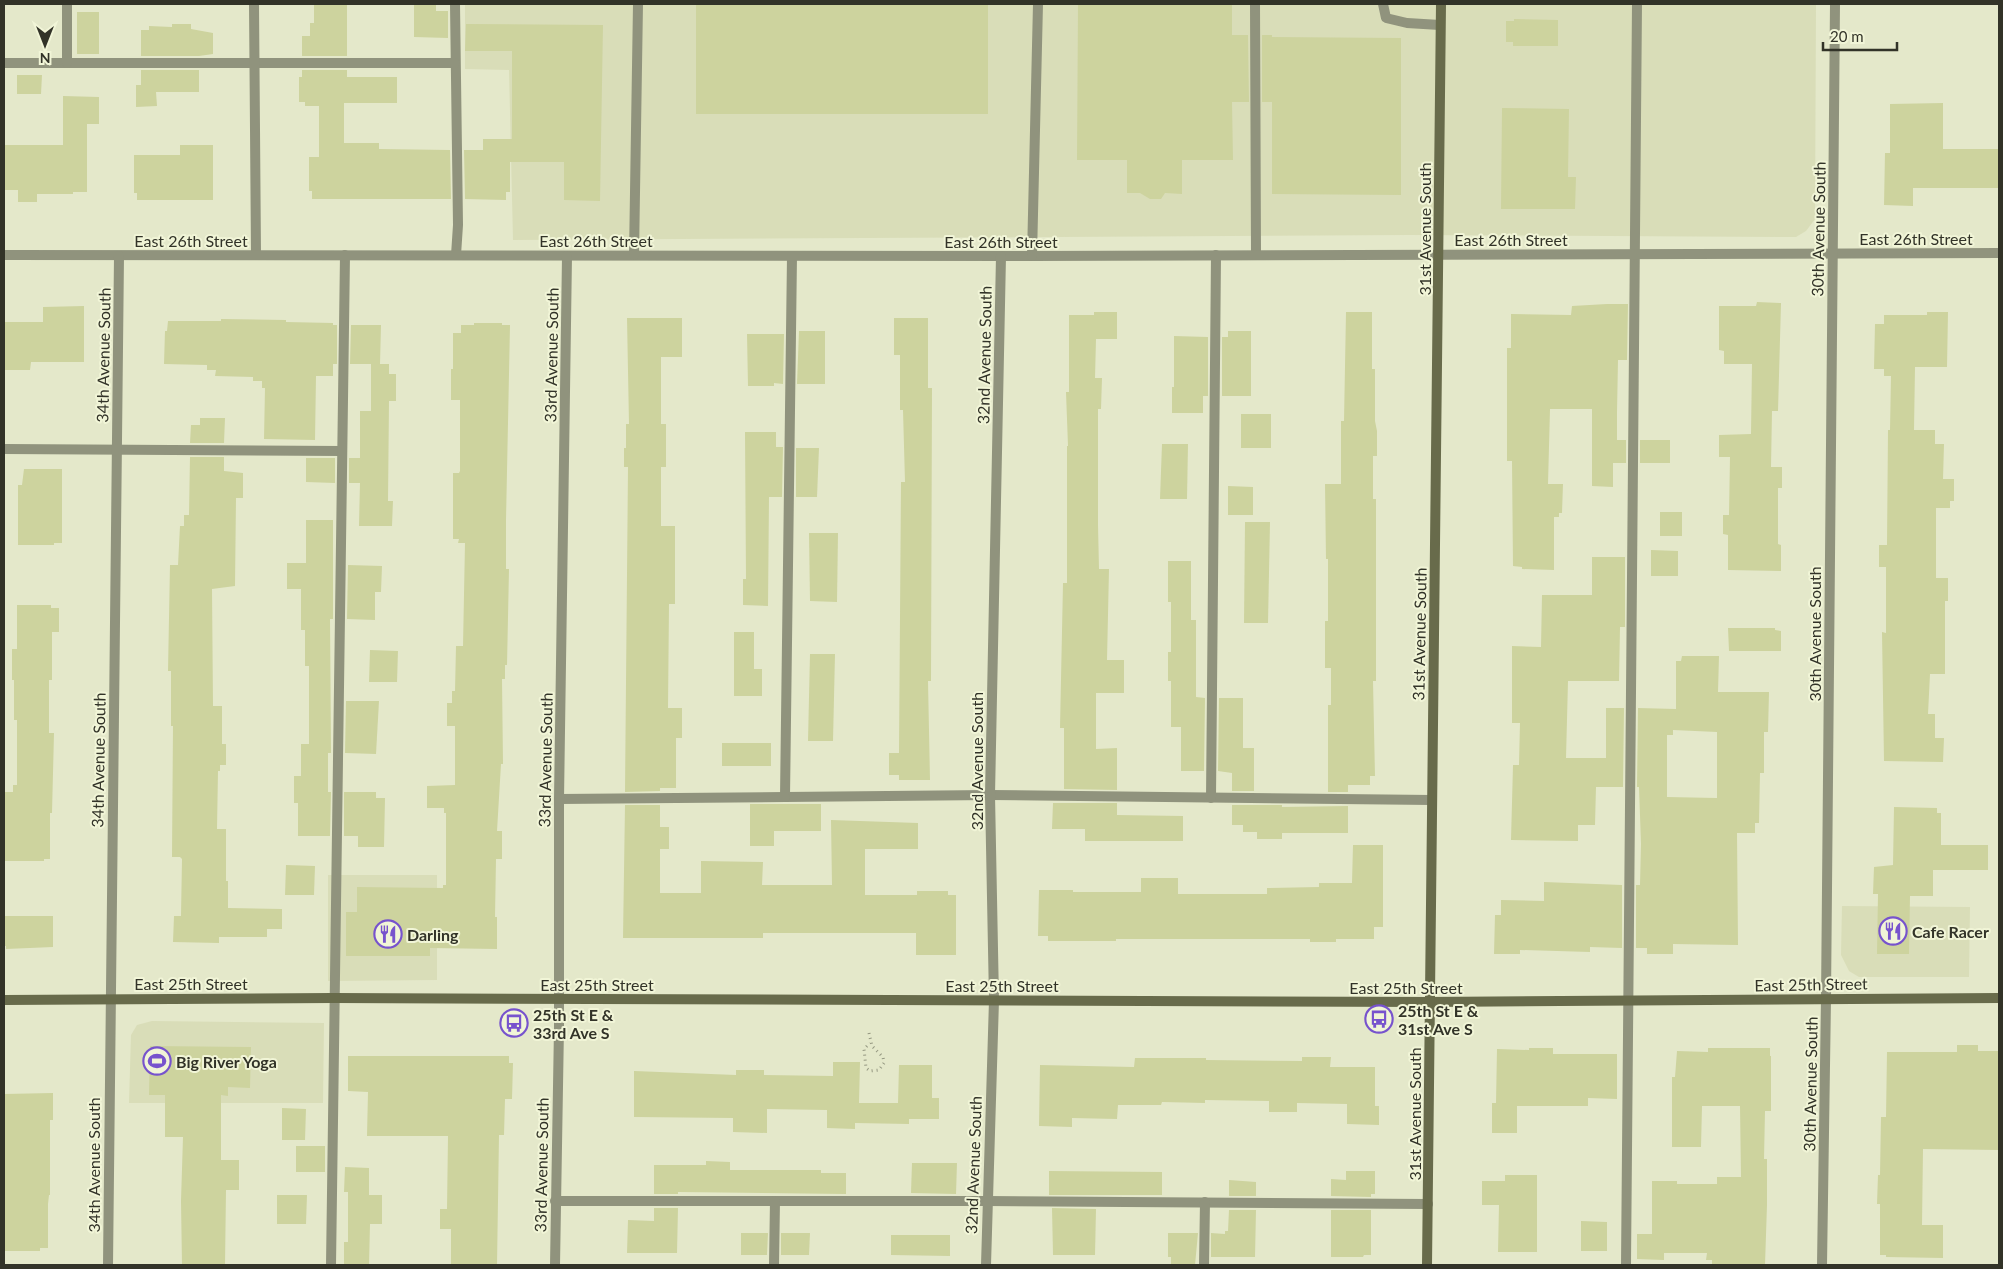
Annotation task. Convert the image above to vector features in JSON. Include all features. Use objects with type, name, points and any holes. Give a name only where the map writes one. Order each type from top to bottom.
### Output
[{"type":"street","points":[[67,4],[67,63]]},
{"type":"street","points":[[254,4],[256,255]]},
{"type":"street","points":[[455,4],[458,225],[456,255]]},
{"type":"street","points":[[634,255],[638,4]]},
{"type":"street","points":[[1032,256],[1038,4]]},
{"type":"street","points":[[1255,4],[1256,255]]},
{"type":"street","points":[[1383,4],[1386,18],[1407,24],[1440,25]]},
{"type":"street","name":"31st Avenue South","points":[[1427,1265],[1441,4]]},
{"type":"street","points":[[1626,1265],[1637,4]]},
{"type":"street","name":"30th Avenue South","points":[[1822,1265],[1835,4]]},
{"type":"street","points":[[4,63],[455,63]]},
{"type":"street","name":"East 26th Street","points":[[4,255],[1032,256],[1999,253]]},
{"type":"street","points":[[331,1265],[345,255]]},
{"type":"street","points":[[1212,798],[1216,255]]},
{"type":"street","name":"34th Avenue South","points":[[108,1265],[119,256]]},
{"type":"street","name":"33rd Avenue South","points":[[555,1265],[560,999],[559,800],[567,256]]},
{"type":"street","points":[[785,797],[792,256]]},
{"type":"street","name":"32nd Avenue South","points":[[986,1265],[986,1201],[994,1000],[990,795],[1001,256]]},
{"type":"street","points":[[4,449],[342,451]]},
{"type":"street","points":[[559,800],[990,795],[1432,800]]},
{"type":"street","name":"East 25th Street","points":[[4,1000],[334,998],[1430,1002],[1999,998]]},
{"type":"street","points":[[555,1201],[1428,1204]]},
{"type":"street","points":[[774,1265],[775,1201]]},
{"type":"street","points":[[1204,1265],[1205,1202]]},
{"type":"path","points":[[870,1033],[870,1043],[883,1057],[884,1063],[879,1070],[870,1071],[866,1068],[864,1048],[870,1043]]},
{"type":"shaded area","points":[[465,4],[1816,4],[1815,219],[1806,231],[1796,237],[1409,235],[513,240],[509,70],[465,69]]},
{"type":"shaded area","points":[[328,875],[437,875],[437,980],[328,981]]},
{"type":"shaded area","points":[[1842,906],[1970,907],[1969,977],[1859,977],[1849,971],[1841,955]]},
{"type":"shaded area","points":[[152,1021],[324,1023],[323,1103],[129,1103],[131,1035],[137,1025]]},
{"type":"building","points":[[314,4],[347,4],[347,56],[302,56],[302,36],[310,36],[310,23],[314,23]]},
{"type":"building","points":[[414,4],[436,4],[436,11],[448,11],[448,38],[414,37]]},
{"type":"building","points":[[696,4],[988,4],[988,114],[696,114]]},
{"type":"building","points":[[1078,4],[1232,4],[1232,35],[1248,35],[1249,102],[1232,102],[1233,160],[1182,160],[1182,194],[1165,193],[1161,199],[1150,199],[1140,193],[1127,193],[1127,160],[1077,160]]},
{"type":"building","points":[[77,12],[99,12],[99,54],[77,54]]},
{"type":"building","points":[[1514,19],[1558,20],[1558,46],[1513,46],[1513,42],[1506,42],[1506,21],[1514,21]]},
{"type":"building","points":[[172,24],[191,24],[191,29],[213,33],[213,54],[199,56],[141,56],[141,30],[149,30],[149,26],[172,27]]},
{"type":"building","points":[[466,24],[603,25],[600,201],[564,200],[564,162],[510,162],[510,192],[506,192],[506,200],[465,199],[464,150],[483,150],[483,139],[512,139],[512,51],[465,51]]},
{"type":"building","points":[[1262,35],[1272,35],[1272,37],[1401,38],[1401,195],[1272,194],[1272,102],[1262,102]]},
{"type":"building","points":[[141,70],[199,70],[199,92],[156,92],[157,106],[136,107],[136,85],[141,85]]},
{"type":"building","points":[[302,70],[347,70],[347,77],[397,77],[397,103],[344,103],[344,143],[379,143],[379,149],[450,150],[451,199],[312,199],[312,191],[309,191],[309,157],[319,157],[319,106],[305,106],[305,102],[299,102],[299,77],[302,77]]},
{"type":"building","points":[[17,75],[42,75],[41,94],[17,94]]},
{"type":"building","points":[[63,96],[99,97],[99,124],[87,124],[87,192],[37,194],[37,202],[18,202],[18,190],[4,190],[4,145],[63,145]]},
{"type":"building","points":[[1943,103],[1943,149],[1999,149],[1999,188],[1913,188],[1913,206],[1884,205],[1885,153],[1890,153],[1890,104]]},
{"type":"building","points":[[1502,108],[1569,109],[1568,177],[1576,177],[1575,209],[1501,209]]},
{"type":"building","points":[[180,145],[213,145],[213,200],[137,200],[137,193],[134,193],[134,155],[180,155]]},
{"type":"building","points":[[1757,302],[1781,303],[1778,411],[1772,411],[1771,467],[1782,467],[1782,488],[1778,488],[1778,544],[1781,545],[1781,571],[1728,570],[1728,535],[1723,534],[1723,515],[1729,515],[1730,457],[1719,457],[1719,435],[1751,434],[1752,364],[1724,364],[1724,351],[1719,350],[1719,306],[1756,306]]},
{"type":"building","points":[[1628,304],[1627,360],[1618,360],[1617,412],[1617,440],[1626,440],[1626,463],[1613,463],[1613,487],[1592,486],[1592,409],[1550,409],[1548,484],[1563,484],[1562,513],[1559,513],[1559,517],[1554,517],[1554,570],[1522,569],[1522,567],[1513,566],[1512,461],[1507,461],[1507,348],[1511,348],[1511,314],[1571,315],[1572,306]]},
{"type":"building","points":[[84,306],[84,362],[31,362],[30,370],[4,370],[4,322],[43,322],[43,307]]},
{"type":"building","points":[[1094,312],[1117,312],[1117,339],[1096,339],[1095,378],[1102,378],[1101,409],[1098,409],[1098,525],[1099,569],[1109,569],[1107,660],[1124,660],[1124,693],[1096,693],[1096,749],[1117,748],[1117,790],[1064,789],[1064,728],[1060,728],[1063,583],[1067,583],[1068,446],[1066,392],[1069,392],[1069,315],[1094,315]]},
{"type":"building","points":[[1346,312],[1372,312],[1372,369],[1375,369],[1375,421],[1377,431],[1377,456],[1373,456],[1373,499],[1376,499],[1376,681],[1373,681],[1375,776],[1370,776],[1370,785],[1348,785],[1348,792],[1328,792],[1328,705],[1331,705],[1331,668],[1325,668],[1325,621],[1328,621],[1328,559],[1326,559],[1325,484],[1341,484],[1341,421],[1344,421]]},
{"type":"building","points":[[1927,312],[1948,312],[1947,367],[1915,367],[1914,430],[1935,430],[1935,444],[1944,444],[1943,479],[1954,479],[1954,501],[1950,501],[1950,508],[1936,508],[1936,578],[1948,578],[1948,601],[1945,601],[1945,674],[1930,674],[1928,714],[1935,714],[1935,738],[1944,738],[1943,762],[1884,761],[1882,632],[1886,633],[1886,567],[1879,567],[1879,545],[1887,545],[1888,430],[1890,430],[1891,376],[1884,376],[1884,369],[1874,369],[1875,324],[1884,324],[1884,315],[1927,315]]},
{"type":"building","points":[[627,318],[682,318],[682,357],[661,357],[661,424],[666,424],[666,467],[661,467],[661,526],[675,526],[675,604],[669,604],[668,708],[682,708],[682,738],[676,738],[676,788],[660,788],[660,791],[625,792],[628,467],[624,467],[624,448],[626,448],[626,424],[629,424]]},
{"type":"building","points":[[894,318],[928,318],[928,388],[932,388],[931,681],[928,681],[930,780],[899,780],[899,775],[889,775],[889,753],[899,753],[901,482],[905,482],[903,410],[900,410],[900,355],[894,355]]},
{"type":"building","points":[[221,319],[286,320],[286,322],[333,323],[333,325],[337,325],[337,364],[333,364],[333,376],[316,376],[315,440],[264,439],[265,388],[262,388],[262,381],[253,381],[253,377],[215,376],[216,370],[207,370],[207,365],[164,364],[165,331],[167,331],[168,321],[221,321]]},
{"type":"building","points":[[474,323],[502,323],[502,325],[510,325],[506,520],[506,569],[509,569],[507,665],[505,665],[505,679],[502,679],[503,764],[501,764],[497,831],[502,831],[502,859],[496,859],[495,917],[497,917],[497,949],[430,948],[430,956],[346,956],[346,912],[357,912],[357,887],[443,888],[443,885],[446,885],[446,813],[444,813],[444,808],[427,808],[427,786],[455,785],[455,726],[447,726],[447,703],[452,703],[452,691],[455,691],[456,646],[463,646],[465,543],[458,543],[459,539],[453,539],[453,473],[459,473],[460,471],[460,400],[451,400],[451,369],[453,369],[453,333],[461,333],[461,325],[474,325]]},
{"type":"building","points":[[351,325],[381,325],[380,364],[389,364],[389,374],[396,374],[396,401],[389,401],[388,501],[393,501],[392,526],[359,526],[360,483],[349,483],[349,458],[360,458],[360,411],[371,411],[371,364],[350,364]]},
{"type":"building","points":[[799,331],[825,331],[825,384],[797,384]]},
{"type":"building","points":[[1228,331],[1251,331],[1251,396],[1222,396],[1222,337],[1228,337]]},
{"type":"building","points":[[747,334],[784,334],[783,384],[774,383],[774,386],[748,386]]},
{"type":"building","points":[[1174,336],[1208,337],[1208,396],[1203,396],[1203,413],[1172,413]]},
{"type":"building","points":[[1241,414],[1271,414],[1271,448],[1241,448]]},
{"type":"building","points":[[200,418],[225,418],[224,443],[190,443],[191,425],[200,425]]},
{"type":"building","points":[[745,432],[776,432],[776,447],[783,447],[782,497],[769,497],[768,606],[743,605],[743,579],[746,579]]},
{"type":"building","points":[[1640,440],[1670,440],[1670,463],[1640,463]]},
{"type":"building","points":[[1162,444],[1188,444],[1187,499],[1160,499]]},
{"type":"building","points":[[796,448],[819,448],[817,497],[796,497]]},
{"type":"building","points":[[190,457],[224,457],[224,471],[243,473],[243,498],[236,498],[235,586],[212,589],[213,706],[222,706],[222,744],[226,744],[226,765],[220,765],[220,771],[218,771],[217,829],[226,829],[228,908],[282,909],[282,929],[267,929],[267,937],[219,937],[219,943],[173,942],[174,916],[181,916],[182,859],[180,857],[172,857],[173,726],[171,726],[171,671],[168,671],[170,565],[178,565],[180,526],[184,526],[184,515],[189,515]]},
{"type":"building","points":[[306,458],[335,458],[335,483],[306,482]]},
{"type":"building","points":[[24,469],[62,469],[62,543],[54,543],[54,545],[18,545],[18,485],[22,485]]},
{"type":"building","points":[[1228,486],[1253,487],[1253,515],[1228,515]]},
{"type":"building","points":[[1660,512],[1682,512],[1682,536],[1660,536]]},
{"type":"building","points":[[306,520],[333,520],[333,619],[330,619],[331,753],[328,753],[328,792],[331,792],[330,836],[298,836],[298,803],[294,803],[294,776],[301,776],[301,744],[309,744],[309,666],[305,666],[305,630],[301,630],[301,589],[287,589],[287,563],[306,563]]},
{"type":"building","points":[[1245,522],[1270,522],[1268,623],[1244,623]]},
{"type":"building","points":[[809,533],[838,533],[837,602],[810,601]]},
{"type":"building","points":[[1651,550],[1678,551],[1678,576],[1651,576]]},
{"type":"building","points":[[1592,557],[1625,557],[1625,627],[1620,627],[1619,681],[1568,681],[1566,758],[1606,758],[1606,708],[1624,708],[1623,787],[1596,787],[1595,825],[1578,825],[1578,841],[1511,840],[1513,765],[1519,765],[1520,723],[1512,723],[1512,646],[1541,647],[1542,595],[1592,595]]},
{"type":"building","points":[[1168,561],[1191,561],[1191,620],[1196,620],[1196,697],[1205,698],[1204,771],[1181,771],[1181,727],[1171,727],[1171,681],[1168,681],[1168,652],[1171,652],[1171,602],[1168,602]]},
{"type":"building","points":[[348,565],[382,566],[381,592],[375,592],[375,620],[347,619]]},
{"type":"building","points":[[17,605],[51,605],[51,608],[59,608],[59,632],[52,632],[52,680],[49,680],[49,733],[54,733],[50,859],[44,859],[44,861],[4,861],[4,792],[13,792],[13,785],[17,785],[17,720],[14,720],[12,649],[17,649]]},
{"type":"building","points":[[1728,628],[1775,628],[1775,630],[1781,631],[1781,651],[1729,651]]},
{"type":"building","points":[[734,632],[754,632],[754,669],[762,669],[762,696],[734,696]]},
{"type":"building","points":[[370,650],[398,651],[397,682],[369,682]]},
{"type":"building","points":[[810,654],[835,654],[833,741],[808,741]]},
{"type":"building","points":[[1682,656],[1719,656],[1718,692],[1769,692],[1768,732],[1764,732],[1764,773],[1760,773],[1759,823],[1755,823],[1755,833],[1737,833],[1738,945],[1673,944],[1673,954],[1647,954],[1647,948],[1636,948],[1636,885],[1640,885],[1641,844],[1639,787],[1637,787],[1638,708],[1676,709],[1676,661],[1681,661]],"holes":[[[1673,730],[1717,732],[1717,798],[1667,797],[1667,735],[1673,735]]]},
{"type":"building","points":[[1219,698],[1243,698],[1243,748],[1254,748],[1254,791],[1232,791],[1232,773],[1218,771]]},
{"type":"building","points":[[346,701],[379,701],[376,754],[345,753]]},
{"type":"building","points":[[722,743],[771,743],[771,766],[722,766]]},
{"type":"building","points":[[344,792],[376,792],[376,798],[385,798],[384,847],[358,847],[358,836],[344,836]]},
{"type":"building","points":[[1053,803],[1117,803],[1117,815],[1183,816],[1183,841],[1085,841],[1085,829],[1052,829]]},
{"type":"building","points":[[750,804],[821,804],[821,831],[774,831],[774,846],[750,846]]},
{"type":"building","points":[[625,805],[660,805],[660,827],[669,827],[669,849],[660,849],[660,893],[701,893],[701,861],[763,862],[762,885],[832,885],[831,820],[918,823],[918,849],[865,849],[865,895],[917,895],[917,891],[948,891],[948,895],[956,895],[956,955],[916,955],[916,933],[763,933],[763,938],[623,938]]},
{"type":"building","points":[[1232,805],[1282,805],[1282,807],[1348,806],[1348,833],[1282,833],[1282,839],[1257,839],[1257,832],[1243,832],[1243,825],[1232,825]]},
{"type":"building","points":[[1894,807],[1937,808],[1937,813],[1941,813],[1941,845],[1988,845],[1988,870],[1933,870],[1933,896],[1910,896],[1909,954],[1877,954],[1878,894],[1873,894],[1874,867],[1893,865]]},
{"type":"building","points":[[1353,845],[1383,845],[1383,927],[1374,927],[1374,939],[1336,939],[1336,942],[1310,942],[1310,939],[1048,941],[1048,936],[1038,936],[1039,890],[1141,892],[1141,878],[1178,878],[1178,894],[1267,894],[1267,888],[1319,887],[1319,883],[1352,883]]},
{"type":"building","points":[[286,865],[315,866],[314,895],[285,895]]},
{"type":"building","points":[[1544,882],[1622,885],[1622,948],[1590,947],[1590,952],[1520,950],[1520,954],[1494,954],[1495,915],[1501,915],[1501,900],[1544,901]]},
{"type":"building","points":[[4,916],[53,916],[53,947],[6,949],[6,946],[4,946]]},
{"type":"building","points":[[1957,1045],[1978,1045],[1978,1051],[1999,1051],[1999,1150],[1923,1149],[1922,1225],[1943,1225],[1943,1258],[1886,1257],[1886,1255],[1880,1255],[1880,1204],[1877,1204],[1878,1175],[1880,1175],[1881,1117],[1886,1117],[1887,1052],[1957,1052]]},
{"type":"building","points":[[150,1046],[251,1047],[250,1088],[228,1087],[228,1096],[221,1095],[221,1160],[239,1160],[239,1190],[226,1190],[225,1265],[182,1265],[183,1137],[165,1137],[165,1095],[149,1095]]},
{"type":"building","points":[[1529,1048],[1553,1048],[1553,1054],[1617,1054],[1617,1099],[1588,1098],[1588,1106],[1517,1106],[1517,1133],[1492,1133],[1492,1103],[1496,1103],[1497,1049],[1529,1050]]},
{"type":"building","points":[[1708,1048],[1770,1048],[1771,1111],[1765,1111],[1764,1159],[1767,1159],[1767,1205],[1765,1265],[1712,1265],[1712,1260],[1706,1260],[1707,1253],[1664,1253],[1664,1260],[1637,1259],[1637,1234],[1652,1234],[1652,1181],[1677,1181],[1677,1184],[1717,1184],[1717,1177],[1741,1177],[1740,1106],[1702,1106],[1701,1147],[1672,1147],[1672,1077],[1675,1077],[1677,1051],[1708,1052]]},
{"type":"building","points":[[348,1056],[509,1056],[509,1063],[513,1063],[512,1099],[505,1099],[504,1135],[499,1135],[497,1265],[451,1265],[451,1229],[440,1229],[440,1209],[447,1209],[448,1136],[367,1136],[368,1092],[348,1091]]},
{"type":"building","points":[[1302,1057],[1331,1057],[1330,1067],[1375,1067],[1375,1106],[1379,1106],[1379,1125],[1347,1124],[1347,1104],[1297,1103],[1297,1112],[1269,1112],[1269,1101],[1205,1100],[1205,1103],[1162,1102],[1161,1105],[1118,1105],[1117,1119],[1072,1118],[1072,1127],[1039,1126],[1040,1065],[1134,1067],[1135,1058],[1302,1061]]},
{"type":"building","points":[[833,1062],[860,1062],[859,1103],[898,1103],[899,1065],[932,1065],[932,1098],[939,1098],[939,1119],[909,1119],[909,1124],[855,1123],[855,1129],[827,1128],[827,1110],[767,1109],[767,1133],[733,1132],[733,1118],[634,1117],[634,1071],[736,1075],[736,1070],[764,1070],[764,1075],[833,1076]]},
{"type":"building","points":[[53,1093],[53,1120],[50,1120],[48,1248],[40,1248],[40,1251],[4,1251],[4,1094]]},
{"type":"building","points":[[282,1108],[306,1109],[305,1140],[282,1140]]},
{"type":"building","points":[[296,1146],[325,1146],[325,1172],[296,1172]]},
{"type":"building","points":[[706,1161],[730,1162],[730,1170],[821,1170],[821,1173],[846,1173],[846,1194],[678,1192],[678,1194],[654,1194],[654,1165],[706,1165]]},
{"type":"building","points":[[912,1163],[957,1163],[956,1194],[911,1193]]},
{"type":"building","points":[[345,1167],[369,1168],[369,1195],[382,1195],[382,1224],[370,1224],[369,1265],[344,1265],[344,1242],[348,1242],[348,1192],[344,1192]]},
{"type":"building","points":[[1049,1171],[1162,1172],[1162,1195],[1049,1195]]},
{"type":"building","points":[[1346,1171],[1375,1171],[1375,1194],[1371,1194],[1371,1197],[1331,1196],[1331,1179],[1346,1180]]},
{"type":"building","points":[[1505,1175],[1537,1175],[1537,1252],[1498,1252],[1499,1205],[1482,1205],[1482,1181],[1505,1181]]},
{"type":"building","points":[[1229,1180],[1256,1182],[1256,1196],[1229,1196]]},
{"type":"building","points":[[277,1195],[307,1195],[306,1224],[277,1224]]},
{"type":"building","points":[[654,1208],[678,1208],[677,1253],[627,1253],[628,1220],[654,1221]]},
{"type":"building","points":[[1052,1208],[1096,1209],[1095,1255],[1053,1255]]},
{"type":"building","points":[[1229,1210],[1256,1210],[1255,1257],[1211,1257],[1211,1233],[1225,1234],[1225,1231],[1228,1231]]},
{"type":"building","points":[[1331,1210],[1371,1210],[1371,1255],[1364,1255],[1363,1257],[1331,1257]]},
{"type":"building","points":[[1581,1221],[1607,1222],[1607,1251],[1581,1251]]},
{"type":"building","points":[[741,1233],[768,1233],[767,1255],[741,1255]]},
{"type":"building","points":[[781,1233],[810,1233],[809,1255],[781,1255]]},
{"type":"building","points":[[1168,1233],[1198,1233],[1195,1265],[1171,1265],[1171,1257],[1168,1257]]},
{"type":"building","points":[[891,1235],[950,1235],[950,1256],[891,1255]]},
{"type":"place","name":"Cafe Racer","points":[[1893,931]]},
{"type":"place","name":"Darling","points":[[388,934]]},
{"type":"place","name":"25th St E & 31st Ave S","points":[[1379,1019]]},
{"type":"place","name":"25th St E & 33rd Ave S","points":[[514,1023]]},
{"type":"place","name":"Big River Yoga","points":[[157,1061]]}]
